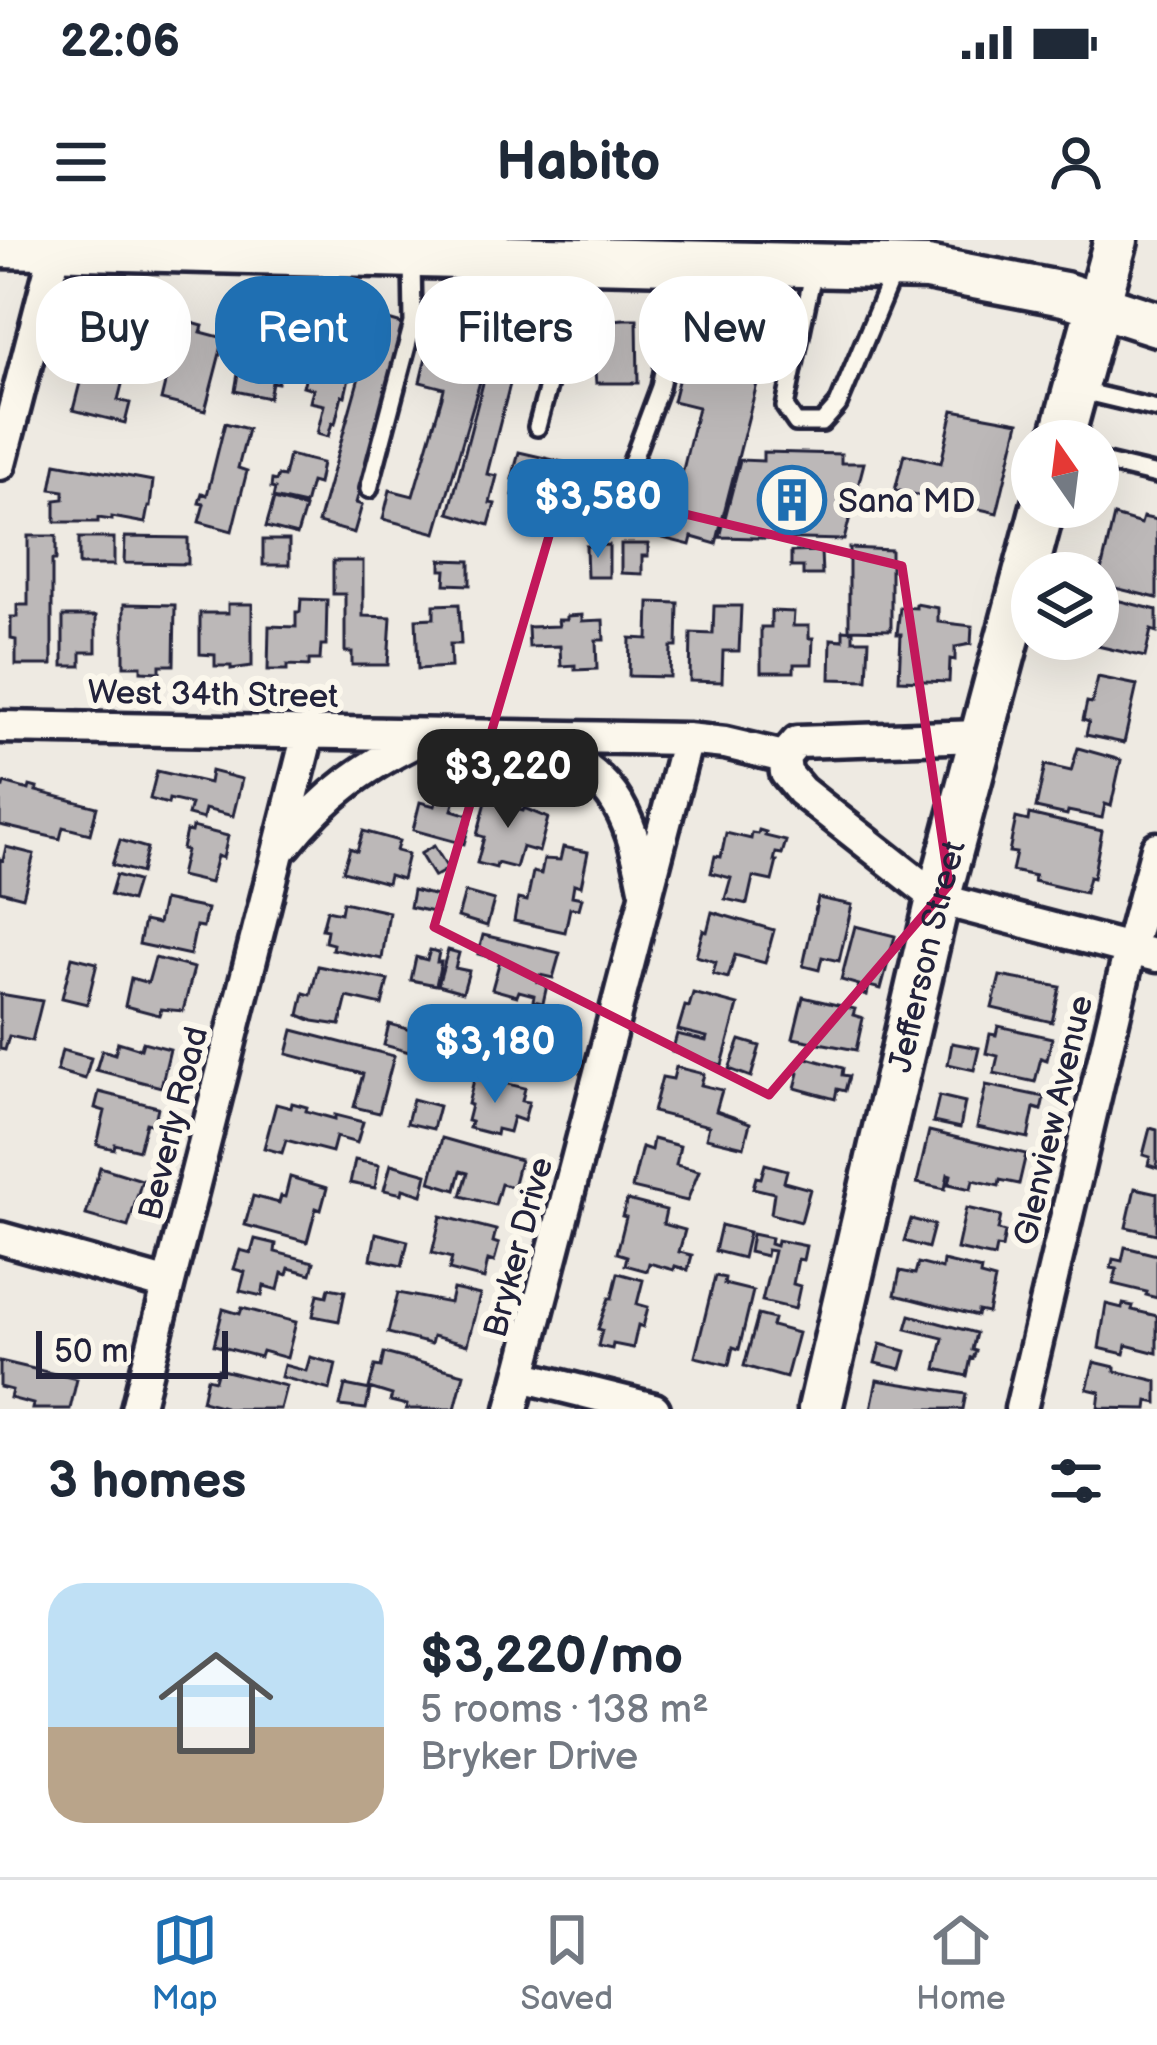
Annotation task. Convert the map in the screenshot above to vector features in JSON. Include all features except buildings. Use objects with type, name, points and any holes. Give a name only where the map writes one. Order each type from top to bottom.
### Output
[{"type":"main road","points":[[1066,420],[1117,240]]},
{"type":"main road","points":[[0,246],[572,260],[697,255],[815,266],[926,268],[1064,294],[1157,323]]},
{"type":"main road","name":"Jefferson Street","points":[[820,1409],[938,899],[1036,528]]},
{"type":"street","points":[[0,464],[56,248]]},
{"type":"street","name":"West 34th Street","points":[[0,727],[687,739],[725,742],[784,757]]},
{"type":"street","name":"Beverly Road","points":[[137,1409],[309,730]]},
{"type":"street","name":"Beverly Road","points":[[277,855],[340,785],[432,733]]},
{"type":"street","name":"Bryker Drive","points":[[502,734],[564,754],[596,775],[621,806],[638,850],[646,893]]},
{"type":"street","points":[[980,736],[797,742],[784,757],[786,773],[800,791],[938,899],[1143,953]]},
{"type":"street","name":"Bryker Drive","points":[[512,1409],[687,739]]},
{"type":"street","name":"Glenview Avenue","points":[[1021,1409],[1143,953],[1157,848]]},
{"type":"street","points":[[0,1238],[168,1285]]},
{"type":"street","points":[[520,1376],[654,1409]]},
{"type":"lane","points":[[617,502],[660,387],[697,255]]},
{"type":"lane","points":[[369,489],[413,323],[412,256]]},
{"type":"lane","points":[[536,428],[564,327],[572,260]]},
{"type":"lane","points":[[815,266],[785,407],[796,423],[822,424],[838,405],[896,268]]},
{"type":"lane","points":[[1074,389],[1157,409]]},
{"type":"lane","points":[[1119,466],[1157,475]]},
{"type":"highlighted area","points":[[564,485],[902,566],[949,885],[769,1095],[434,927]]},
{"type":"place","name":"Sana MD","points":[[792,500]]}]
